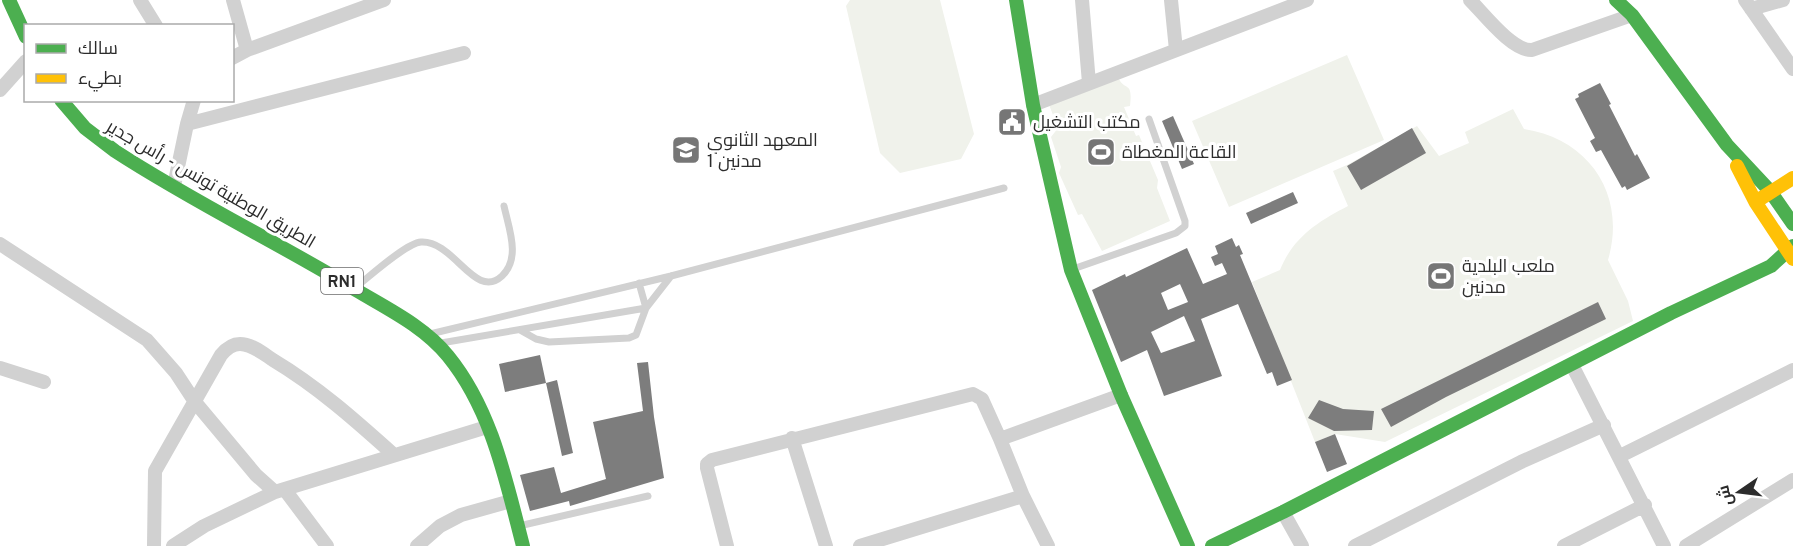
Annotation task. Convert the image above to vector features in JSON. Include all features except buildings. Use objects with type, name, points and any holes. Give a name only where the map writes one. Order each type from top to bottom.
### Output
[{"type":"street","points":[[9,0],[24,33]]},
{"type":"street","points":[[140,0],[155,24]]},
{"type":"street","points":[[233,0],[247,50]]},
{"type":"street","points":[[234,57],[247,50],[384,0]]},
{"type":"street","points":[[1016,0],[1033,105],[1071,270],[1121,395],[1188,546]]},
{"type":"street","points":[[1082,0],[1089,83]]},
{"type":"street","points":[[1171,0],[1176,50]]},
{"type":"street","points":[[1033,105],[1307,0]]},
{"type":"street","points":[[1470,0],[1510,40],[1525,50],[1532,50],[1632,15]]},
{"type":"street","points":[[1212,546],[1283,512],[1671,313],[1771,266],[1791,252],[1756,203],[1726,145],[1632,15],[1616,0]]},
{"type":"street","points":[[1783,0],[1748,4],[1793,69]]},
{"type":"street","points":[[187,124],[464,53]]},
{"type":"street","points":[[0,90],[24,63]]},
{"type":"street","name":"الطريق الوطنية تونس - رأس جدير","points":[[63,102],[79,123],[96,139],[354,288],[432,339],[469,387],[487,427],[523,546]]},
{"type":"street","points":[[174,186],[193,102]]},
{"type":"street","points":[[1726,145],[1770,191],[1793,224]]},
{"type":"street","points":[[1756,203],[1770,191],[1793,178]]},
{"type":"street","points":[[0,244],[147,340],[176,373],[195,402],[256,475],[280,491],[327,546]]},
{"type":"street","points":[[1771,266],[1793,266]]},
{"type":"street","points":[[154,546],[155,471],[225,350],[233,345],[250,346],[304,379],[331,399],[394,455]]},
{"type":"street","points":[[1572,365],[1664,546]]},
{"type":"street","points":[[0,368],[44,382]]},
{"type":"street","points":[[1620,456],[1793,370]]},
{"type":"street","points":[[727,546],[707,464],[716,459],[792,438],[973,394],[982,399],[1023,496],[1048,546]]},
{"type":"street","points":[[1000,439],[1121,395]]},
{"type":"street","points":[[1355,546],[1521,462],[1604,425]]},
{"type":"street","points":[[173,546],[204,526],[280,491],[487,427]]},
{"type":"street","points":[[792,438],[826,546]]},
{"type":"street","points":[[1686,546],[1793,480]]},
{"type":"street","points":[[860,546],[1023,496]]},
{"type":"street","points":[[417,546],[440,526],[461,515],[511,501]]},
{"type":"street","points":[[1564,546],[1645,506]]},
{"type":"street","points":[[1283,512],[1302,546]]},
{"type":"lane","points":[[1071,270],[1176,233],[1185,226],[1149,119]]},
{"type":"lane","points":[[432,339],[1004,188]]},
{"type":"lane","points":[[354,288],[405,249],[418,242],[434,243],[451,255],[475,279],[486,283],[497,280],[509,269],[513,256],[504,206]]},
{"type":"lane","points":[[520,330],[536,339],[549,342],[629,338],[636,334],[646,308],[671,276]]},
{"type":"lane","points":[[639,283],[646,308]]},
{"type":"lane","points":[[432,339],[520,330],[646,308]]},
{"type":"lane","points":[[518,526],[648,496]]},
{"type":"shaded area","points":[[850,0],[940,0],[974,134],[961,159],[900,173],[880,153],[846,6]]},
{"type":"shaded area","points":[[1347,55],[1384,140],[1229,207],[1192,121]]},
{"type":"shaded area","name":"القاعة المغطاة","points":[[1118,77],[1129,89],[1130,106],[1124,107],[1158,180],[1157,188],[1170,221],[1102,251],[1082,214],[1078,215],[1059,173],[1061,167],[1051,137],[1058,128],[1048,102]]},
{"type":"shaded area","name":"ملعب البلدية مدنين","points":[[1513,109],[1524,129],[1547,135],[1568,145],[1585,158],[1598,174],[1607,193],[1612,214],[1613,236],[1608,260],[1628,301],[1633,321],[1385,442],[1335,434],[1315,442],[1252,282],[1280,270],[1292,248],[1308,231],[1348,206],[1333,171],[1417,126],[1439,156],[1469,143],[1465,132]]},
{"type":"traffic: fast","points":[[9,0],[24,33]]},
{"type":"traffic: fast","points":[[1016,0],[1033,105],[1071,270],[1121,395],[1188,546]]},
{"type":"traffic: fast","points":[[1616,0],[1632,15],[1727,145],[1770,191],[1793,224]]},
{"type":"traffic: fast","points":[[63,102],[85,128],[115,151],[393,312],[417,327],[439,346],[463,377],[487,423],[496,447],[523,546]]},
{"type":"traffic: fast","points":[[1212,546],[1283,512],[1671,313],[1771,266],[1793,246]]},
{"type":"traffic: slow","points":[[1737,166],[1756,203],[1793,259]]},
{"type":"traffic: slow","points":[[1760,199],[1793,178]]},
{"type":"place","name":"مكتب التشغيل","points":[[1012,122]]},
{"type":"place","name":"المعهد الثانوي مدنين 1","points":[[686,150]]},
{"type":"place","name":"القاعة المغطاة","points":[[1101,152]]},
{"type":"place","name":"ملعب البلدية مدنين","points":[[1441,276]]}]
